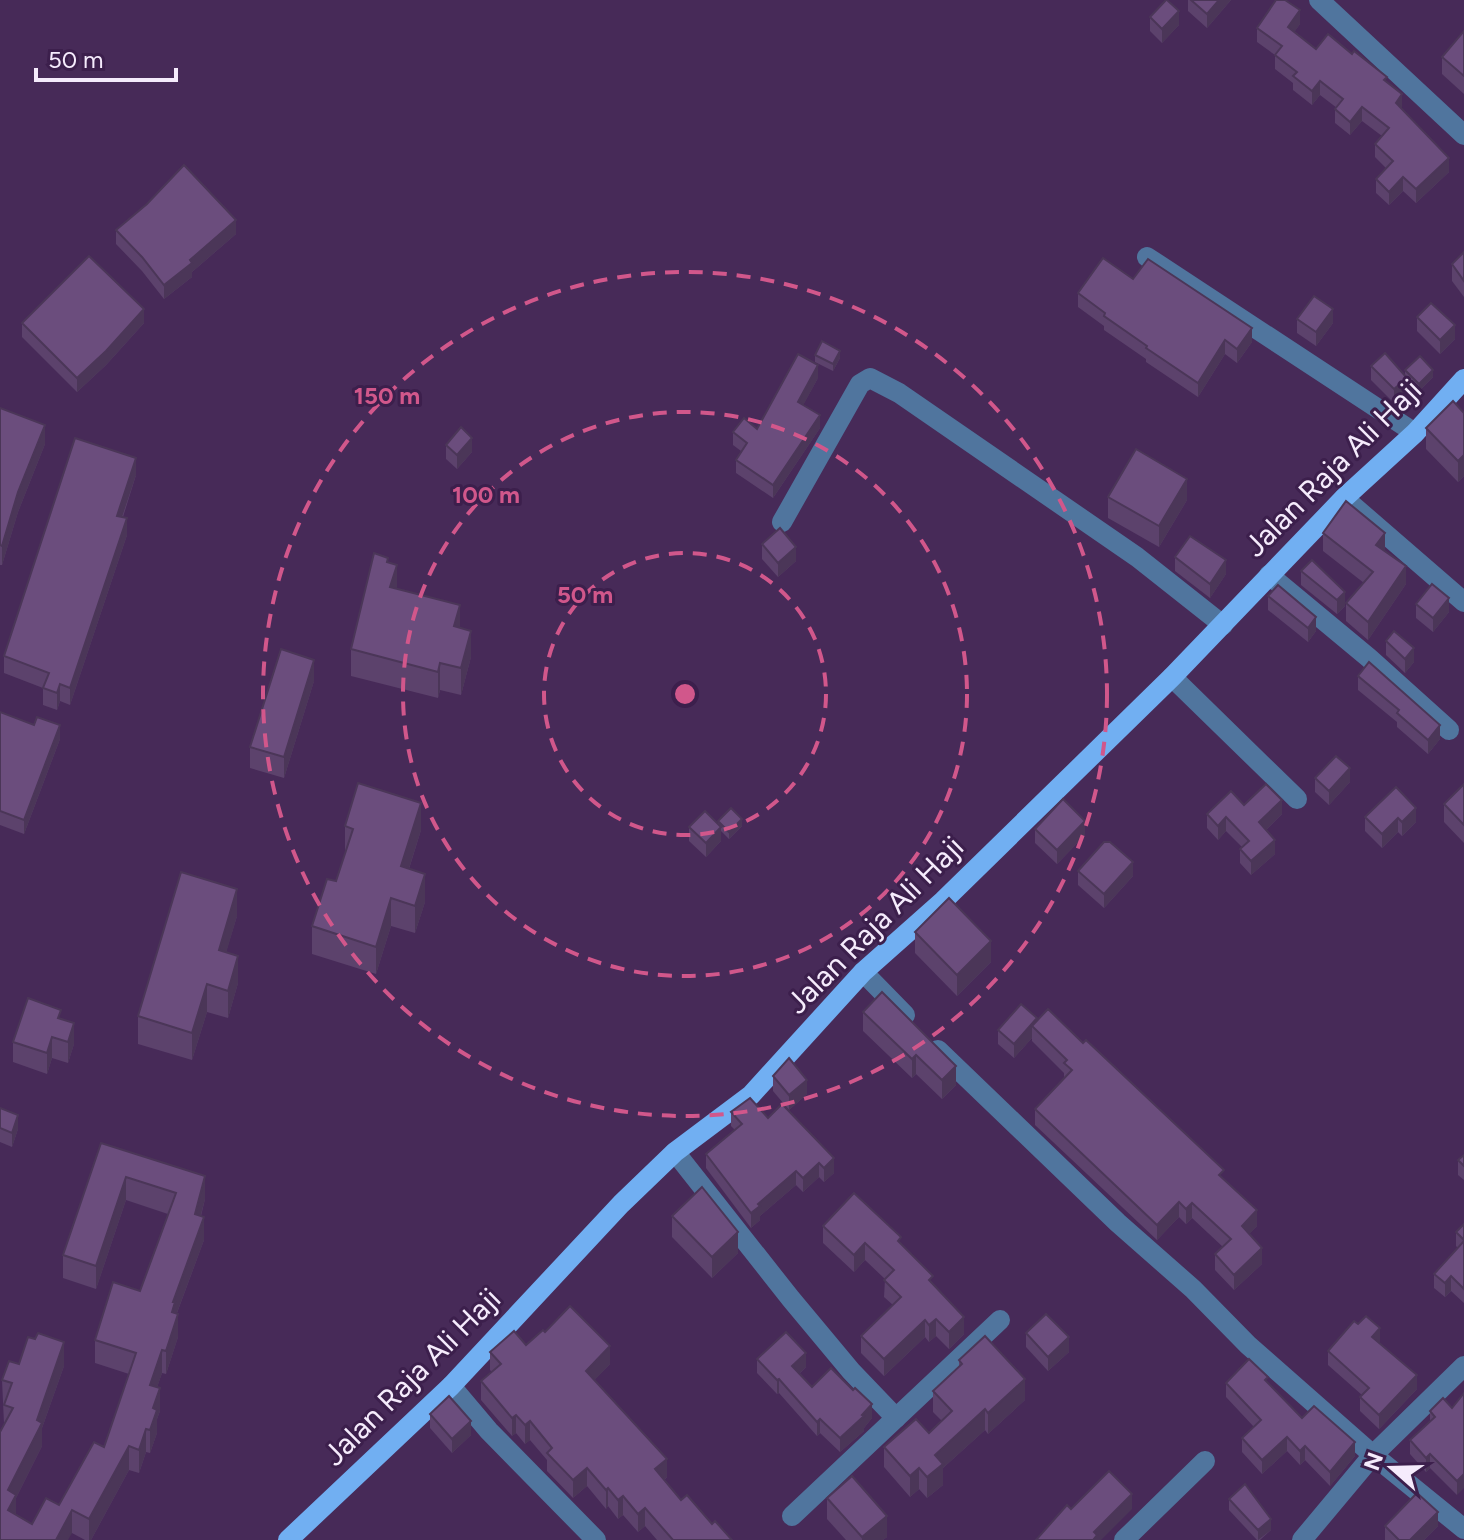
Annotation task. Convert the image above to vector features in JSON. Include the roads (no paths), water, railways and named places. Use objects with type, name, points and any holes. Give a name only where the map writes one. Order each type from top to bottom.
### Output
[{"type":"main road","name":"Jalan Raja Ali Haji","points":[[288,1540],[451,1386],[675,1152],[751,1095],[863,972],[943,901],[1172,677],[1344,498],[1415,433],[1464,379]]},
{"type":"street","points":[[1319,0],[1464,135]]},
{"type":"street","points":[[1147,257],[1415,433]]},
{"type":"street","points":[[782,522],[860,384],[870,378],[899,393],[1069,509],[1137,557],[1223,625]]},
{"type":"street","points":[[1344,498],[1464,602]]},
{"type":"street","points":[[1269,575],[1449,730]]},
{"type":"street","points":[[1172,677],[1297,799]]},
{"type":"street","points":[[863,972],[1118,1223],[1193,1289],[1248,1345],[1373,1455],[1464,1529]]},
{"type":"street","points":[[675,1152],[801,1311],[851,1371],[896,1418]]},
{"type":"street","points":[[792,1516],[1000,1320]]},
{"type":"street","points":[[1302,1540],[1373,1455],[1464,1366]]},
{"type":"street","points":[[451,1386],[489,1431],[596,1540]]},
{"type":"street","points":[[1124,1540],[1205,1461]]}]
